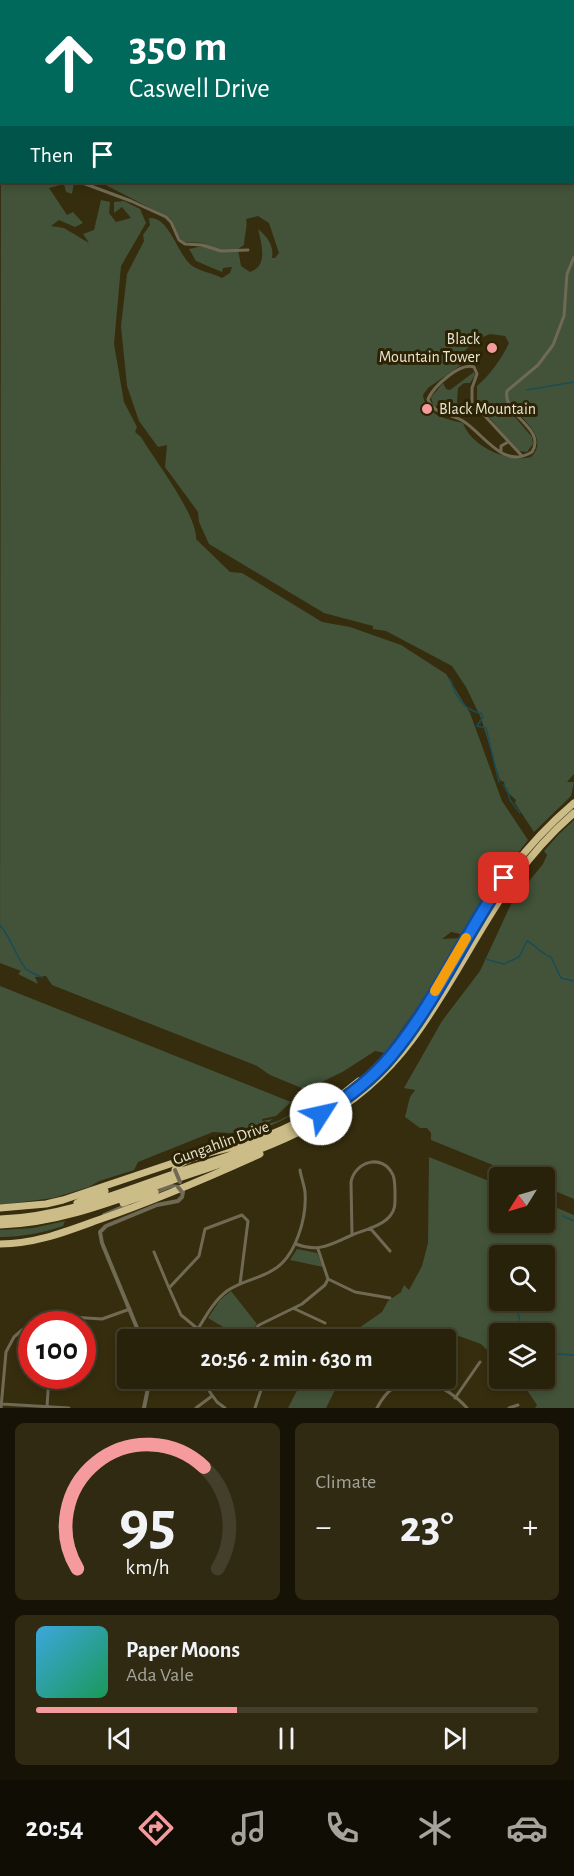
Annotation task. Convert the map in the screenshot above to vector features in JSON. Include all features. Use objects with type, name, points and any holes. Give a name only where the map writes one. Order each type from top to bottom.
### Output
[{"type":"highway","points":[[0,1244],[24,1243],[56,1235],[131,1208],[229,1168],[310,1131],[370,1086],[403,1052],[426,1019],[466,953],[476,928],[504,878],[547,828],[574,803]]},
{"type":"highway","points":[[175,1170],[178,1165],[199,1156],[242,1144],[310,1116],[356,1083],[395,1046],[434,993],[462,945],[520,869],[574,813]]},
{"type":"highway","name":"Gungahlin Drive","points":[[0,1219],[57,1211],[98,1201],[241,1151],[310,1121],[346,1097],[379,1069],[408,1033],[434,993]]},
{"type":"highway","name":"Gungahlin Drive","points":[[0,1225],[40,1222],[83,1211],[267,1148],[325,1119]]},
{"type":"highway","points":[[0,1208],[46,1204],[92,1191],[203,1153],[242,1144]]},
{"type":"highway","points":[[57,1211],[133,1180]]},
{"type":"highway","points":[[40,1222],[53,1222],[93,1212],[155,1192]]},
{"type":"street","points":[[83,183],[166,217],[171,222],[179,240],[185,244],[202,245],[221,251],[248,250]]},
{"type":"street","points":[[522,456],[484,416],[473,410],[471,406],[472,384],[477,374],[474,367],[464,367],[434,389],[428,399],[431,406],[465,422],[495,450],[522,456],[532,452],[536,445],[535,437],[508,405],[507,391],[538,365],[553,345],[564,316],[567,274],[574,257]]},
{"type":"street","points":[[502,453],[501,446],[509,443]]},
{"type":"street","points":[[502,453],[509,443]]},
{"type":"street","points":[[296,1244],[318,1249],[370,1228],[386,1220],[393,1212],[395,1205],[395,1183],[392,1172],[384,1165],[372,1162],[361,1165],[351,1179],[352,1235]]},
{"type":"street","points":[[46,1204],[52,1205],[76,1199],[168,1167],[175,1170],[183,1193],[178,1201],[156,1205],[101,1230],[100,1238],[138,1329]]},
{"type":"street","points":[[154,1252],[181,1315],[198,1329],[218,1299],[226,1292],[267,1274],[280,1266],[291,1254],[296,1244],[305,1196],[300,1170]]},
{"type":"street","points":[[56,1235],[155,1192],[180,1185]]},
{"type":"street","points":[[169,1288],[199,1256],[205,1229],[242,1215],[247,1218],[248,1223],[240,1284]]},
{"type":"street","points":[[370,1228],[390,1251]]},
{"type":"street","points":[[255,1329],[266,1321],[295,1309],[325,1285],[328,1279],[318,1249]]},
{"type":"street","points":[[328,1279],[362,1294],[390,1298]]},
{"type":"street","points":[[69,1408],[1,1406],[5,1348],[22,1330],[49,1317],[63,1315],[102,1319],[130,1309]]},
{"type":"street","points":[[295,1309],[325,1323]]},
{"type":"street","points":[[455,1398],[480,1362]]},
{"type":"street","points":[[47,1407],[48,1389]]},
{"type":"street","points":[[144,1408],[148,1389]]},
{"type":"street","points":[[207,1389],[225,1408]]},
{"type":"street","points":[[377,1408],[393,1389]]},
{"type":"street","points":[[442,1389],[467,1408]]},
{"type":"street","points":[[255,1408],[261,1390]]},
{"type":"street","points":[[196,1408],[212,1396]]},
{"type":"street","points":[[508,1408],[518,1405]]},
{"type":"green space","points":[[1,183],[74,183],[72,194],[66,192],[64,184],[49,188],[67,215],[73,212],[83,223],[75,227],[59,220],[51,226],[64,228],[89,243],[83,234],[94,230],[101,200],[110,202],[109,213],[116,222],[131,218],[122,207],[114,213],[114,202],[124,201],[140,209],[146,223],[121,266],[114,344],[124,402],[137,427],[135,432],[141,437],[183,502],[195,529],[196,539],[230,572],[242,573],[322,622],[350,627],[401,645],[446,674],[470,713],[502,801],[528,840],[465,935],[451,932],[442,939],[462,938],[441,974],[385,1053],[375,1051],[344,1071],[316,1085],[322,1086],[316,1094],[315,1090],[304,1089],[270,1075],[257,1066],[52,985],[46,976],[35,977],[38,984],[18,974],[21,971],[0,963]]},
{"type":"green space","points":[[102,183],[574,183],[574,774],[567,782],[574,782],[571,796],[534,832],[515,803],[516,800],[506,791],[504,782],[500,780],[481,718],[466,687],[452,666],[386,631],[324,613],[209,544],[199,522],[198,512],[165,467],[167,445],[158,447],[139,421],[127,386],[121,326],[127,274],[144,241],[143,235],[150,225],[149,218],[162,223],[194,267],[222,278],[230,273],[232,267],[223,268],[222,272],[196,261],[189,249],[209,247],[203,243],[184,242],[179,237],[171,219]],"holes":[[[258,216],[269,223],[279,253],[272,258],[270,242],[258,229],[262,248],[261,260],[256,269],[250,272],[241,266],[238,249],[244,245],[246,219]],[[490,334],[505,336],[509,343],[503,354],[487,377],[477,386],[477,404],[519,451],[527,452],[533,444],[532,437],[504,404],[509,402],[535,435],[536,450],[531,457],[511,457],[491,451],[474,439],[463,423],[432,412],[423,395],[428,388],[461,365],[459,356],[476,340]]]},
{"type":"green space","points":[[474,372],[475,375],[470,383],[464,383],[458,388],[457,402],[461,414],[436,405],[436,408],[433,405],[431,397],[443,383],[446,389],[450,390]]},
{"type":"green space","points":[[574,820],[574,1199],[555,1191],[555,1167],[497,1167],[431,1140],[431,1133],[427,1128],[420,1128],[405,1117],[410,1097],[415,1090],[404,1088],[442,1021],[480,971],[512,902],[543,864],[547,855],[544,851]]},
{"type":"green space","points":[[0,986],[291,1102],[276,1116],[262,1119],[262,1121],[273,1119],[264,1125],[278,1121],[314,1103],[276,1123],[245,1134],[234,1137],[253,1129],[231,1133],[213,1132],[138,1162],[134,1170],[99,1181],[89,1187],[53,1198],[0,1205]]},
{"type":"green space","points":[[429,1157],[489,1181],[489,1233],[555,1233],[555,1207],[574,1215],[574,1408],[535,1408],[537,1405],[526,1389],[555,1389],[555,1323],[489,1323],[489,1352],[481,1344],[456,1335],[456,1329],[357,1329],[382,1312],[388,1301],[401,1292],[404,1285],[409,1290],[422,1266],[428,1243]]},
{"type":"green space","points":[[65,1221],[63,1226],[47,1231],[0,1237],[0,1230],[33,1228]]},
{"type":"green space","points":[[297,1249],[317,1253],[323,1267],[290,1260]]},
{"type":"green space","points":[[231,1291],[257,1324],[252,1329],[226,1329],[208,1318],[220,1300]]},
{"type":"green space","points":[[298,1389],[336,1389],[326,1408],[288,1408]]},
{"type":"waterway","points":[[527,390],[574,382]]},
{"type":"waterway","points":[[450,679],[465,706],[481,713],[483,717],[477,726],[486,728],[499,782]]},
{"type":"waterway","points":[[503,785],[507,789],[510,800],[520,813]]},
{"type":"waterway","points":[[0,925],[25,968],[42,977]]},
{"type":"waterway","points":[[485,959],[504,964],[519,957],[527,941],[551,957],[561,978],[574,981]]},
{"type":"waterway","points":[[563,1216],[574,1221]]},
{"type":"waterway","points":[[518,1311],[520,1323]]},
{"type":"waterway","points":[[555,1354],[574,1355]]},
{"type":"slow traffic","points":[[435,991],[466,938]]},
{"type":"place","name":"Black Mountain Tower","points":[[492,348]]},
{"type":"place","name":"Black Mountain","points":[[427,409]]},
{"type":"route","points":[[321,1114],[363,1084],[400,1045],[504,878]]}]
